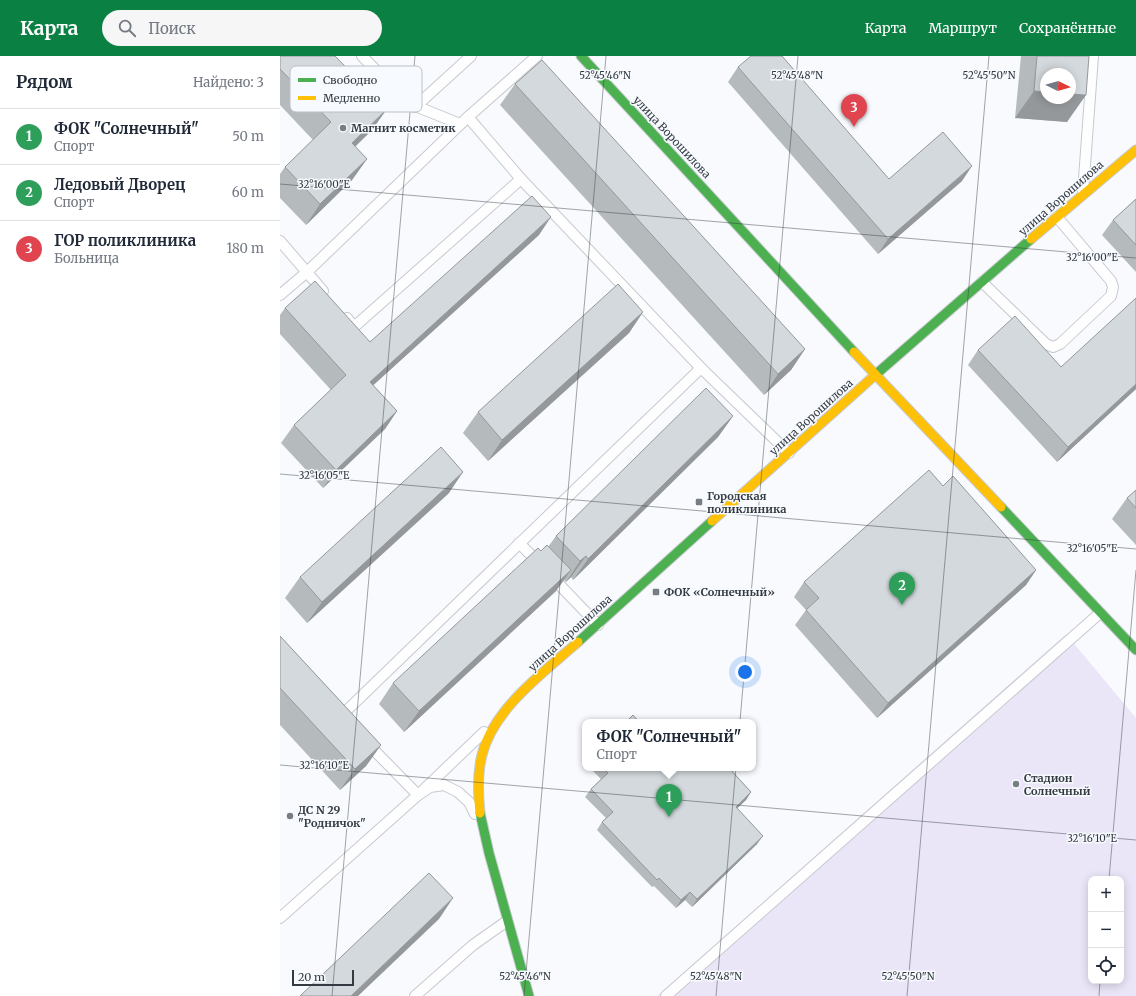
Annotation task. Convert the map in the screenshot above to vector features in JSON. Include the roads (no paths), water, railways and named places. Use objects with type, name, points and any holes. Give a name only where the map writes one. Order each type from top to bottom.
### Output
[{"type":"main road","name":"улица Ворошилова","points":[[581,56],[875,375],[1136,650]]},
{"type":"main road","name":"улица Ворошилова","points":[[529,996],[484,836],[479,802],[480,758],[488,735],[502,715],[528,687],[875,375],[1083,194],[1136,150]]},
{"type":"lane","points":[[362,56],[372,66]]},
{"type":"lane","points":[[422,101],[471,56]]},
{"type":"lane","points":[[280,295],[307,272],[464,120],[537,56]]},
{"type":"lane","points":[[1083,194],[1093,56]]},
{"type":"lane","points":[[422,109],[464,120],[701,368],[789,453]]},
{"type":"lane","points":[[338,308],[354,326],[521,179]]},
{"type":"lane","points":[[982,282],[1046,344],[1053,347],[1060,344],[1111,296],[1113,287],[1111,281],[1057,217]]},
{"type":"lane","points":[[280,241],[328,296]]},
{"type":"lane","points":[[341,716],[701,368]]},
{"type":"lane","points":[[519,543],[598,625]]},
{"type":"lane","points":[[666,996],[1100,612]]},
{"type":"lane","points":[[280,918],[418,795],[502,715]]},
{"type":"lane","points":[[363,738],[418,795]]},
{"type":"lane","points":[[418,795],[430,787],[444,785],[458,792],[469,802],[484,836]]},
{"type":"lane","points":[[415,996],[473,945],[507,921]]},
{"type":"place","name":"ГОР поликлиника","points":[[854,127]]},
{"type":"place","name":"Магнит косметик","points":[[343,128]]},
{"type":"place","name":"Городская поликлиника","points":[[699,502]]},
{"type":"place","name":"ФОК «Солнечный»","points":[[656,592]]},
{"type":"place","name":"Ледовый Дворец","points":[[902,605]]},
{"type":"place","name":"Стадион Солнечный","points":[[1016,784]]},
{"type":"place","name":"ДС N 29 \"Родничок\"","points":[[290,816]]},
{"type":"place","name":"ФОК \"Солнечный\"","points":[[669,817]]}]
